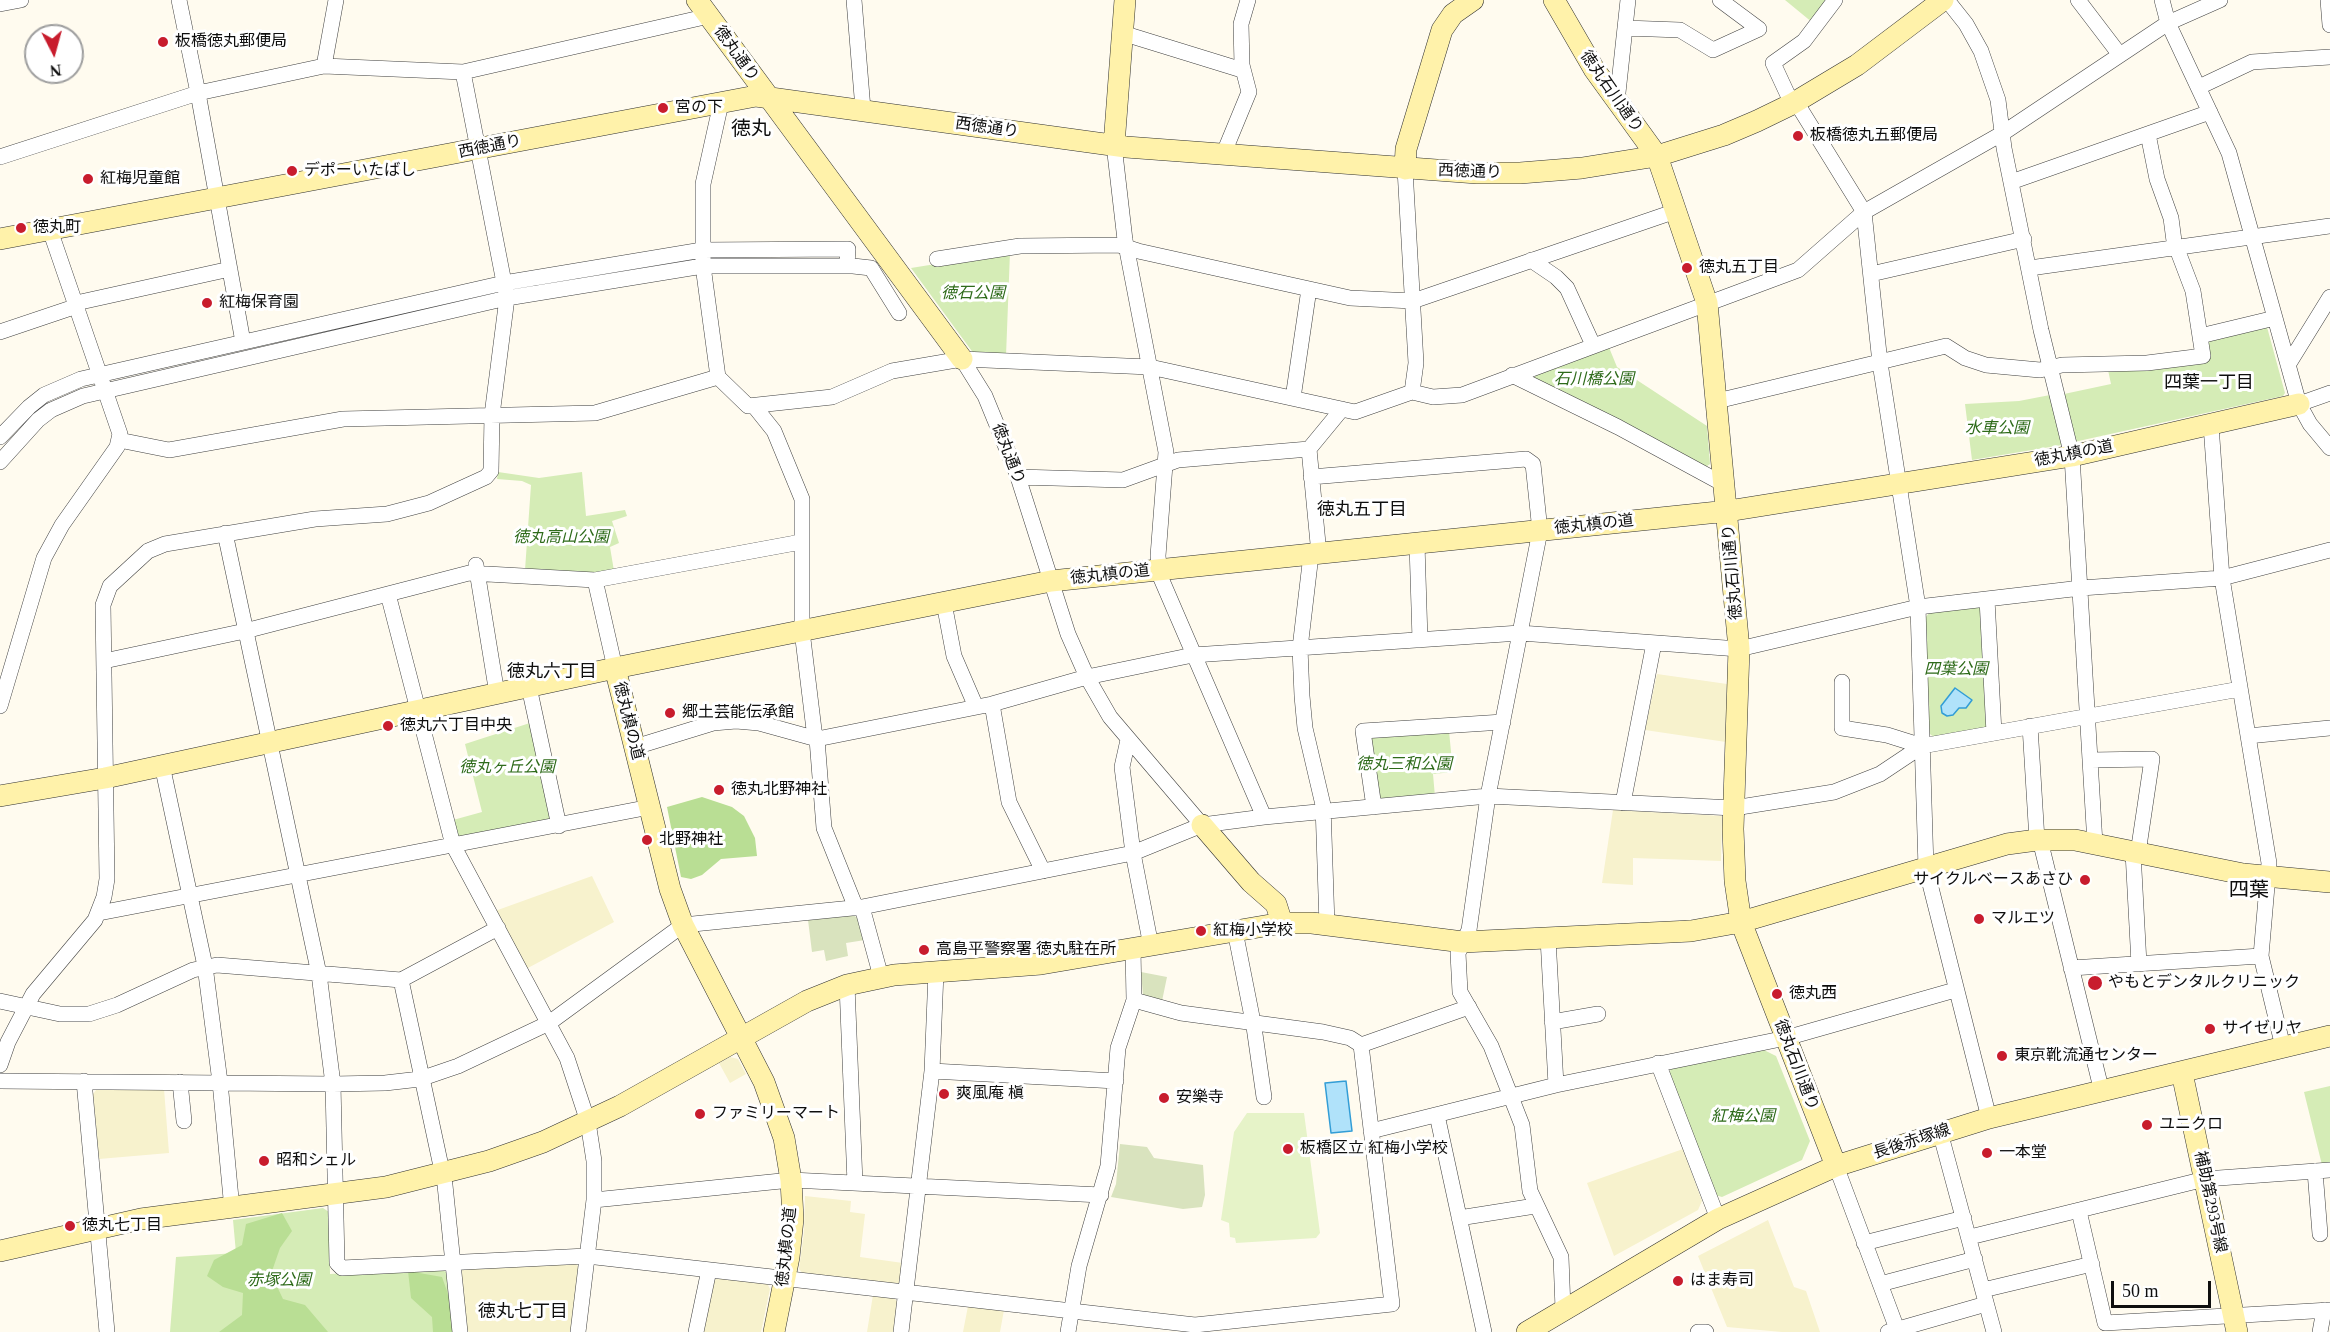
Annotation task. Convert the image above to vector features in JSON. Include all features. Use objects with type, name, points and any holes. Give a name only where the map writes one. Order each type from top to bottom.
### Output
[{"type":"street","points":[[0,4],[21,0]]},
{"type":"street","points":[[178,0],[198,93],[243,342]]},
{"type":"street","points":[[324,66],[336,0]]},
{"type":"street","points":[[854,0],[863,110]]},
{"type":"street","points":[[1125,0],[1114,145],[1127,247],[1166,463],[1159,570],[1193,655],[1264,818]]},
{"type":"street","points":[[1223,155],[1249,92],[1242,70],[1241,24],[1248,0]]},
{"type":"street","points":[[1412,392],[1416,363],[1405,169],[1406,149],[1442,30],[1453,14],[1473,0]]},
{"type":"street","name":"徳丸石川通り","points":[[1554,0],[1579,47],[1657,156],[1707,303],[1739,649],[1734,808],[1735,881],[1741,922],[1836,1166]]},
{"type":"street","points":[[1617,102],[1628,0]]},
{"type":"street","points":[[1625,28],[1680,30],[1713,50],[1755,35],[1759,29],[1720,0]]},
{"type":"street","points":[[1835,0],[1803,41],[1770,59],[1794,103],[1864,212],[1880,363],[1918,607],[1926,868],[1989,1118]]},
{"type":"street","points":[[1945,0],[1966,24],[1981,51],[1998,100],[2011,182],[2072,456],[2095,843]]},
{"type":"street","name":"西徳通り","points":[[0,239],[756,96],[770,96],[1114,145],[1223,155],[1405,169],[1520,173],[1582,168],[1657,156],[1724,135],[1794,103],[1857,65],[1945,0]]},
{"type":"street","points":[[2078,0],[2120,55]]},
{"type":"street","points":[[2162,0],[2168,23],[2229,153],[2299,404],[2310,424],[2330,448]]},
{"type":"street","points":[[722,103],[703,183],[703,266],[718,377],[739,400],[748,406],[832,396],[892,371],[962,360],[1150,366],[1355,412],[1412,392],[1433,397],[1453,397],[1798,270],[1864,212],[2003,133],[2168,23],[2220,0]]},
{"type":"street","points":[[2328,0],[2330,25]]},
{"type":"street","points":[[0,157],[198,93],[324,66],[463,72],[703,8]]},
{"type":"street","name":"徳丸通り","points":[[703,8],[770,96],[962,360],[985,396],[1018,477],[1051,581],[1087,677],[1110,717],[1251,882],[1276,904],[1282,923]]},
{"type":"street","points":[[1122,33],[1242,70]]},
{"type":"street","points":[[2199,87],[2252,62],[2330,57]]},
{"type":"street","points":[[0,1065],[26,1006],[50,971],[99,913],[107,879],[103,604],[110,586],[148,551],[165,544],[315,519],[387,514],[447,498],[486,477],[491,471],[492,415],[506,290],[463,72]]},
{"type":"street","points":[[2011,182],[2210,112]]},
{"type":"street","points":[[1717,401],[1946,346],[1965,358],[1986,364],[2040,370],[2051,367],[2147,363],[2203,357],[2193,291],[2157,179],[2148,134]]},
{"type":"street","points":[[937,259],[1020,246],[1119,245],[1350,298],[1413,301],[1676,211]]},
{"type":"street","points":[[2030,268],[2330,226]]},
{"type":"street","points":[[0,706],[10,681],[44,558],[62,525],[117,447],[120,434],[50,230]]},
{"type":"street","points":[[1871,274],[2024,239]]},
{"type":"street","points":[[0,437],[14,421],[44,395],[81,379],[243,342],[702,250],[848,249],[847,266]]},
{"type":"street","points":[[1531,260],[1556,277],[1567,288],[1593,345]]},
{"type":"street","points":[[0,462],[51,410],[83,396],[506,290],[703,266],[847,266],[871,268],[899,313]]},
{"type":"street","points":[[0,332],[76,305],[230,269]]},
{"type":"street","points":[[1293,398],[1309,289]]},
{"type":"street","points":[[2288,365],[2330,297]]},
{"type":"street","points":[[2200,336],[2275,318]]},
{"type":"street","points":[[1512,375],[1618,427],[1725,485]]},
{"type":"street","points":[[119,440],[169,450],[343,419],[595,413],[718,377]]},
{"type":"street","points":[[2299,404],[2330,393]]},
{"type":"street","name":"徳丸槙の道","points":[[774,1332],[785,1278],[793,1220],[791,1180],[784,1138],[773,1105],[683,925],[670,889],[615,668],[1051,581],[1728,511],[2072,456],[2299,404]]},
{"type":"street","points":[[753,406],[774,431],[802,499],[802,631],[826,835],[859,908],[880,977]]},
{"type":"street","points":[[1328,925],[1323,812],[1305,728],[1300,648],[1315,554],[1309,449],[1342,409]]},
{"type":"street","points":[[2211,425],[2222,578],[2269,863],[2261,956],[2283,1047]]},
{"type":"street","points":[[1018,477],[1123,480],[1178,460],[1309,449]]},
{"type":"street","points":[[1311,477],[1526,459],[1533,464],[1540,531],[1488,796],[1469,930],[1458,953],[1460,992],[1491,1046],[1522,1125],[1530,1191],[1535,1206],[1561,1257],[1563,1309]]},
{"type":"street","points":[[225,533],[319,974],[333,1084],[337,1263],[342,1268],[587,1256],[1071,1311],[1175,1328],[1195,1325],[1271,1325],[1392,1304],[1361,1045]]},
{"type":"street","points":[[104,661],[245,631],[477,569],[595,580],[801,542]]},
{"type":"street","points":[[1417,544],[1420,640]]},
{"type":"street","points":[[635,747],[713,723],[736,721],[759,723],[816,739],[992,704],[1087,677],[1193,655],[1520,633],[1739,649],[1918,607],[2081,588],[2222,578],[2330,550]]},
{"type":"street","points":[[477,569],[497,693]]},
{"type":"street","points":[[0,796],[105,778],[615,668],[595,580]]},
{"type":"street","points":[[388,594],[453,845],[572,1069],[588,1122],[594,1161],[594,1200],[578,1332]]},
{"type":"street","points":[[1987,599],[1994,733]]},
{"type":"street","points":[[944,603],[954,656],[976,707]]},
{"type":"street","points":[[1623,803],[1654,643]]},
{"type":"street","points":[[1842,682],[1842,728],[1887,735],[1922,746]]},
{"type":"street","points":[[529,687],[559,826]]},
{"type":"street","points":[[0,1081],[333,1084],[385,1083],[420,1079],[458,1066],[549,1023],[683,925],[859,908],[1133,854],[1202,825],[1264,818],[1488,796],[1734,808],[1834,792],[1880,774],[1922,746],[2240,689]]},
{"type":"street","points":[[992,704],[1009,802],[1043,871]]},
{"type":"street","points":[[1374,807],[1363,731],[1503,722]]},
{"type":"street","points":[[2030,726],[2038,840],[2102,1092]]},
{"type":"street","points":[[2248,736],[2330,728]]},
{"type":"street","points":[[1068,1332],[1079,1266],[1108,1166],[1118,1048],[1134,1000],[1142,947],[1122,767],[1128,740]]},
{"type":"street","points":[[2091,760],[2152,759],[2136,853],[2139,964]]},
{"type":"street","points":[[162,765],[205,966],[220,1082],[231,1209]]},
{"type":"street","points":[[99,913],[650,807]]},
{"type":"street","points":[[0,1251],[97,1227],[141,1219],[335,1195],[443,1174],[516,1152],[588,1122],[794,1007],[847,985],[880,977],[1041,964],[1282,923],[1328,925],[1463,942],[1691,931],[1741,922],[2007,844],[2038,840],[2095,843],[2268,878],[2330,882]]},
{"type":"street","points":[[0,1001],[60,1014],[89,1014],[117,1005],[205,966],[401,980],[498,928]]},
{"type":"street","points":[[1235,931],[1264,1097]]},
{"type":"street","points":[[1548,938],[1556,1085]]},
{"type":"street","points":[[2071,968],[2261,956]]},
{"type":"street","points":[[901,1332],[932,1071],[936,972]]},
{"type":"street","points":[[401,980],[420,1079],[443,1174],[460,1332]]},
{"type":"street","points":[[847,985],[855,1183]]},
{"type":"street","points":[[1371,1131],[1556,1085],[1786,1038],[1955,990]]},
{"type":"street","points":[[1134,1000],[1181,1013],[1323,1032],[1350,1038],[1361,1045]]},
{"type":"street","points":[[1361,1045],[1469,1007]]},
{"type":"street","points":[[1552,1022],[1598,1014]]},
{"type":"street","name":"長後赤塚線","points":[[1530,1331],[1563,1309],[1718,1219],[1836,1166],[1989,1118],[2330,1036]]},
{"type":"street","points":[[1658,1063],[1718,1219]]},
{"type":"street","points":[[932,1071],[1116,1082]]},
{"type":"street","name":"補助第293号線","points":[[2182,1073],[2236,1323]]},
{"type":"street","points":[[84,1081],[107,1332]]},
{"type":"street","points":[[180,1082],[184,1120]]},
{"type":"street","points":[[1437,1115],[1484,1332]]},
{"type":"street","points":[[1940,1132],[1994,1332]]},
{"type":"street","points":[[1836,1166],[1880,1284],[1893,1331],[1985,1297],[2092,1264]]},
{"type":"street","points":[[1970,1238],[2205,1179],[2322,1171],[2320,1234]]},
{"type":"street","points":[[594,1200],[791,1180],[1101,1195]]},
{"type":"street","points":[[1459,1218],[1535,1206]]},
{"type":"street","points":[[2079,1211],[2105,1323],[2236,1323],[2327,1310],[2320,1332]]},
{"type":"street","points":[[1864,1243],[1964,1218]]},
{"type":"street","points":[[1880,1284],[1975,1259]]},
{"type":"street","points":[[696,1332],[709,1270]]},
{"type":"street","points":[[1698,1332],[1706,1332]]},
{"type":"shaded area","points":[[1657,674],[1727,684],[1726,742],[1645,730]]},
{"type":"shaded area","points":[[1613,810],[1722,816],[1721,861],[1633,858],[1633,885],[1602,883]]},
{"type":"shaded area","points":[[592,876],[614,922],[526,969],[495,911]]},
{"type":"shaded area","points":[[730,1057],[738,1059],[746,1074],[730,1083],[719,1063]]},
{"type":"shaded area","points":[[97,1089],[164,1089],[169,1153],[99,1159],[93,1094]]},
{"type":"shaded area","points":[[1683,1149],[1702,1201],[1698,1210],[1614,1256],[1587,1183]]},
{"type":"shaded area","points":[[805,1196],[851,1201],[850,1212],[865,1214],[860,1257],[903,1263],[901,1282],[895,1286],[805,1276],[799,1269],[804,1232]]},
{"type":"shaded area","points":[[1768,1220],[1794,1287],[1806,1291],[1820,1332],[1782,1332],[1727,1327],[1698,1256]]},
{"type":"shaded area","points":[[574,1262],[580,1268],[572,1332],[469,1332],[464,1327],[459,1274],[465,1267]]},
{"type":"shaded area","points":[[719,1277],[767,1283],[770,1289],[761,1332],[703,1332],[713,1281]]},
{"type":"shaded area","points":[[873,1295],[894,1298],[899,1304],[895,1332],[867,1332]]},
{"type":"shaded area","points":[[968,1306],[1004,1310],[1000,1332],[963,1332]]},
{"type":"green space","points":[[1785,0],[1830,0],[1813,23]]},
{"type":"green space","name":"徳石公園","points":[[1010,252],[1006,356],[974,354],[911,268]]},
{"type":"green space","name":"水車公園","points":[[2267,327],[2285,393],[2283,396],[2074,442],[2064,394],[2111,384],[2108,370],[2134,370],[2205,346],[2210,339]]},
{"type":"green space","name":"石川橋公園","points":[[1608,345],[1617,367],[1707,426],[1710,464],[1704,468],[1534,381],[1536,373]]},
{"type":"green space","name":"水車公園","points":[[2050,395],[2062,445],[1972,460],[1965,404],[2019,401]]},
{"type":"green space","name":"徳丸高山公園","points":[[498,472],[539,478],[582,472],[586,516],[625,510],[627,516],[612,521],[619,543],[610,547],[614,571],[590,575],[525,570],[531,485],[522,481],[497,479]]},
{"type":"green space","name":"四葉公園","points":[[1978,606],[1984,612],[1989,722],[1985,728],[1934,737],[1927,732],[1925,618],[1929,613]]},
{"type":"green space","name":"徳丸ヶ丘公園","points":[[533,722],[553,814],[548,821],[463,838],[456,834],[453,820],[482,812],[465,744]]},
{"type":"green space","name":"徳丸三和公園","points":[[1449,731],[1453,772],[1433,774],[1435,797],[1383,801],[1377,797],[1369,742],[1375,736]]},
{"type":"green space","points":[[702,797],[732,807],[744,816],[755,838],[757,856],[721,859],[702,875],[691,879],[681,877],[667,807]]},
{"type":"green space","points":[[853,915],[859,919],[865,940],[846,943],[848,956],[826,961],[824,950],[812,952],[808,920]]},
{"type":"green space","points":[[1141,972],[1167,977],[1162,1001],[1143,995]]},
{"type":"green space","name":"紅梅公園","points":[[1762,1049],[1776,1056],[1810,1141],[1802,1160],[1722,1197],[1715,1195],[1669,1075],[1671,1068]]},
{"type":"green space","points":[[2330,1086],[2330,1164],[2322,1165],[2304,1092]]},
{"type":"green space","points":[[1247,1113],[1304,1113],[1320,1233],[1316,1238],[1236,1243],[1235,1238],[1230,1237],[1229,1223],[1221,1220],[1234,1132]]},
{"type":"green space","points":[[1120,1144],[1147,1147],[1154,1158],[1203,1165],[1205,1195],[1202,1207],[1183,1209],[1111,1197],[1116,1184]]},
{"type":"green space","name":"赤塚公園","points":[[323,1208],[329,1212],[330,1274],[441,1268],[448,1274],[454,1332],[170,1332],[176,1257],[236,1253],[233,1220]]},
{"type":"green space","points":[[282,1213],[292,1231],[280,1248],[271,1274],[283,1299],[305,1305],[328,1332],[219,1332],[242,1315],[243,1293],[223,1287],[207,1276],[214,1260],[242,1245],[246,1224]]},
{"type":"green space","points":[[408,1271],[442,1277],[454,1311],[456,1332],[433,1332],[432,1317],[411,1298]]},
{"type":"water","points":[[1955,688],[1972,700],[1966,708],[1959,708],[1953,715],[1947,716],[1942,713],[1941,706]]},
{"type":"water","points":[[1346,1081],[1352,1131],[1331,1133],[1325,1083]]},
{"type":"place","name":"板橋徳丸郵便局","points":[[163,42]]},
{"type":"place","name":"宮の下","points":[[663,108]]},
{"type":"place","name":"板橋徳丸五郵便局","points":[[1798,136]]},
{"type":"place","name":"デポーいたばし","points":[[292,171]]},
{"type":"place","name":"紅梅児童館","points":[[88,179]]},
{"type":"place","name":"徳丸町","points":[[21,228]]},
{"type":"place","name":"徳丸五丁目","points":[[1687,268]]},
{"type":"place","name":"紅梅保育園","points":[[207,303]]},
{"type":"place","name":"郷土芸能伝承館","points":[[670,713]]},
{"type":"place","name":"徳丸六丁目中央","points":[[388,726]]},
{"type":"place","name":"徳丸北野神社","points":[[719,790]]},
{"type":"place","name":"北野神社","points":[[647,840]]},
{"type":"place","name":"サイクルベースあさひ","points":[[2085,880]]},
{"type":"place","name":"マルエツ","points":[[1979,919]]},
{"type":"place","name":"紅梅小学校","points":[[1201,931]]},
{"type":"place","name":"高島平警察署 徳丸駐在所","points":[[924,950]]},
{"type":"place","name":"やもとデンタルクリニック","points":[[2095,983]]},
{"type":"place","name":"徳丸西","points":[[1777,994]]},
{"type":"place","name":"サイゼリヤ","points":[[2210,1029]]},
{"type":"place","name":"東京靴流通センター","points":[[2002,1056]]},
{"type":"place","name":"爽風庵 槇","points":[[944,1094]]},
{"type":"place","name":"安樂寺","points":[[1164,1098]]},
{"type":"place","name":"ファミリーマート","points":[[700,1114]]},
{"type":"place","name":"ユニクロ","points":[[2147,1125]]},
{"type":"place","name":"板橋区立 紅梅小学校","points":[[1288,1149]]},
{"type":"place","name":"一本堂","points":[[1987,1153]]},
{"type":"place","name":"昭和シェル","points":[[264,1161]]},
{"type":"place","name":"徳丸七丁目","points":[[70,1226]]},
{"type":"place","name":"はま寿司","points":[[1678,1281]]},
{"type":"district","name":"徳丸","points":[[751,130]]},
{"type":"district","name":"四葉一丁目","points":[[2209,383]]},
{"type":"district","name":"徳丸五丁目","points":[[1362,510]]},
{"type":"district","name":"徳丸六丁目","points":[[552,672]]},
{"type":"district","name":"四葉","points":[[2249,891]]},
{"type":"district","name":"徳丸七丁目","points":[[523,1312]]}]
